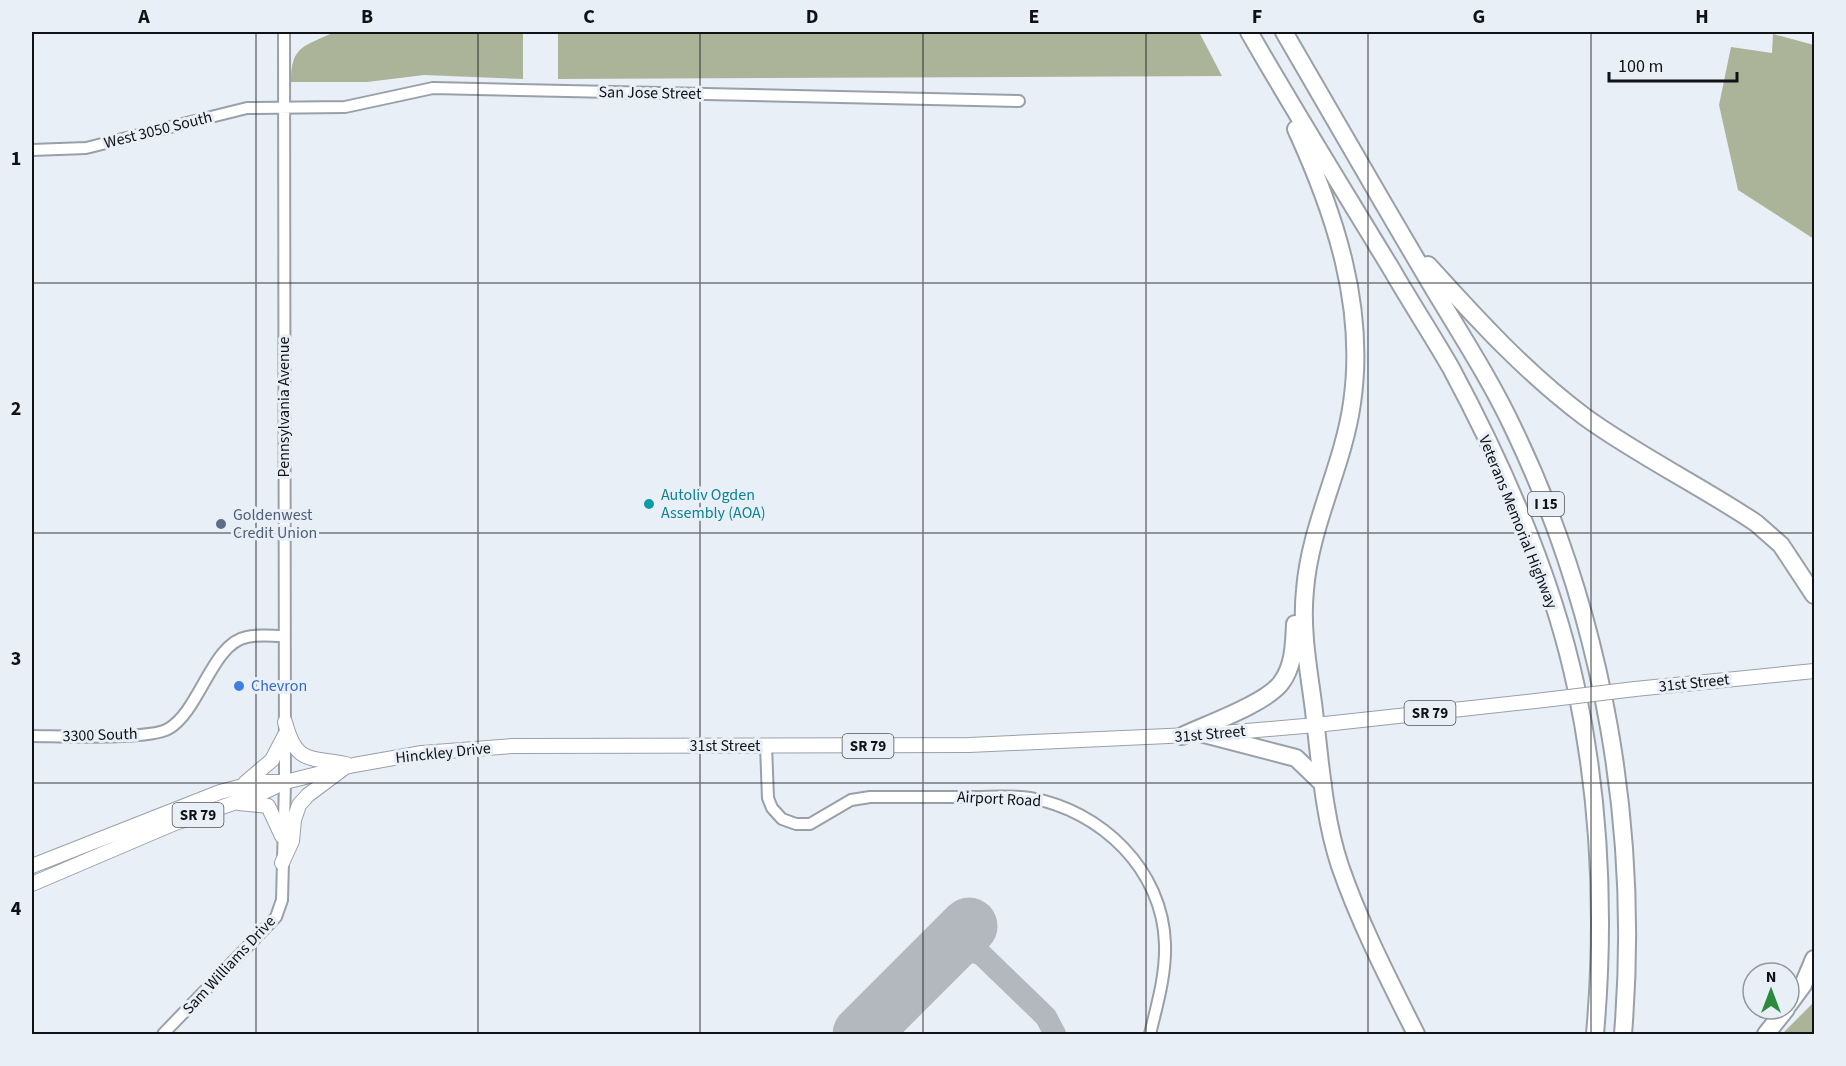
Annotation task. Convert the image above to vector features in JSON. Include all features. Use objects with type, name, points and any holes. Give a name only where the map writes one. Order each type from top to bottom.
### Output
[{"type":"highway","name":"Veterans Memorial Highway","points":[[1249,32],[1451,369],[1503,476],[1560,627],[1576,688],[1595,817],[1599,919],[1599,985],[1595,1035]]},
{"type":"highway","name":"Veterans Memorial Highway","points":[[1284,32],[1514,430],[1549,512],[1582,609],[1602,684],[1614,750],[1624,840],[1628,912],[1623,1035]]},
{"type":"highway","points":[[1265,59],[1324,190],[1343,256],[1353,327],[1352,403],[1311,551],[1305,590],[1304,629],[1323,784],[1340,865],[1359,914],[1416,1035]]},
{"type":"highway","points":[[1405,240],[1485,327],[1548,388],[1587,418],[1756,523],[1781,544],[1815,595]]},
{"type":"highway","points":[[1182,736],[1253,704],[1281,684],[1293,657],[1300,573],[1311,551]]},
{"type":"highway","points":[[1204,734],[1296,758],[1323,784]]},
{"type":"highway","points":[[1801,988],[1815,959]]},
{"type":"highway","points":[[1766,1035],[1776,1021]]},
{"type":"main road","name":"31st Street","points":[[603,746],[969,745],[1182,736],[1316,725],[1815,671]]},
{"type":"main road","points":[[285,729],[297,753],[310,759],[350,766]]},
{"type":"main road","points":[[240,786],[272,760],[285,729]]},
{"type":"main road","name":"Hinckley Drive","points":[[32,884],[175,823],[234,803],[285,782],[350,766],[468,748],[603,746]]},
{"type":"main road","points":[[282,863],[292,841],[294,820],[299,805],[308,795],[350,766]]},
{"type":"main road","name":"Hinckley Drive","points":[[32,866],[240,786],[258,782],[285,782]]},
{"type":"main road","points":[[234,803],[268,807],[282,836]]},
{"type":"street","name":"Pennsylvania Avenue","points":[[284,32],[283,636],[285,782]]},
{"type":"street","name":"San Jose Street","points":[[283,106],[345,107],[433,88],[1019,101]]},
{"type":"street","name":"West 3050 South","points":[[32,150],[86,148],[247,108],[283,106]]},
{"type":"street","name":"3300 South","points":[[32,736],[143,734],[168,729],[194,701],[229,646],[247,636],[283,636]]},
{"type":"street","name":"Airport Road","points":[[766,746],[766,784],[771,808],[782,819],[796,825],[810,824],[851,800],[870,796],[998,796],[1029,798],[1056,804],[1081,814],[1113,836],[1134,860],[1151,886],[1161,916],[1165,944],[1163,979],[1150,1035]]},
{"type":"street","name":"Sam Williams Drive","points":[[163,1035],[276,917],[282,900],[285,782]]},
{"type":"green space","points":[[334,32],[523,32],[523,79],[424,75],[367,82],[291,82],[294,61],[301,49]]},
{"type":"green space","points":[[558,32],[1199,32],[1222,76],[558,79]]},
{"type":"green space","points":[[1773,34],[1814,45],[1814,239],[1738,190],[1719,105],[1731,47],[1772,53]]},
{"type":"green space","points":[[1814,1002],[1814,1034],[1782,1034],[1795,1021],[1801,1021],[1801,1015]]},
{"type":"taxiway","points":[[933,962],[956,951],[969,951],[982,955],[1046,1017],[1055,1034]]},
{"type":"runway","points":[[861,1034],[969,926]]},
{"type":"place","name":"Autoliv Ogden Assembly (AOA)","points":[[649,504]]},
{"type":"place","name":"Goldenwest Credit Union","points":[[221,524]]},
{"type":"place","name":"Chevron","points":[[239,686]]}]
